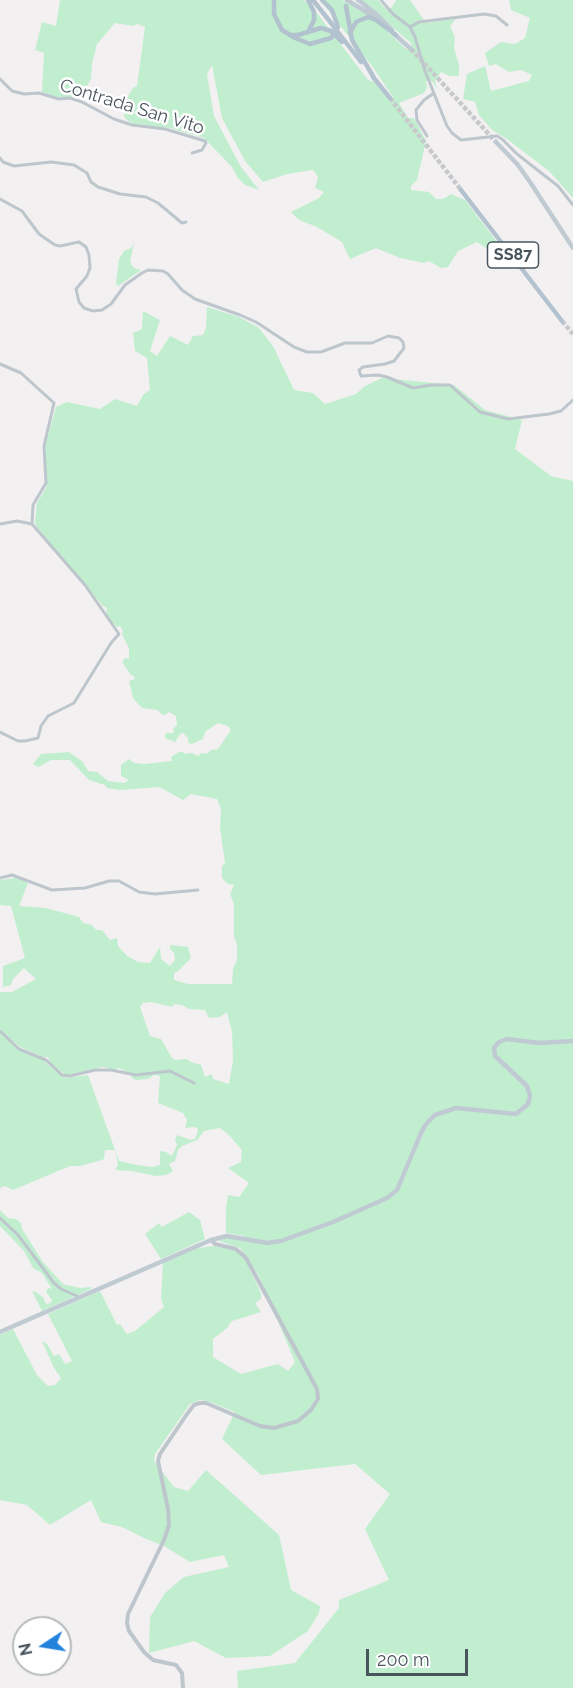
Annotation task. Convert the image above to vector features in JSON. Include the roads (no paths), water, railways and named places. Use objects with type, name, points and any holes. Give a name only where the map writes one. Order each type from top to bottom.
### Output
[{"type":"main road","points":[[274,0],[274,14],[277,23],[289,35],[310,44],[326,40],[337,32],[338,27],[332,10],[322,0]]},
{"type":"main road","points":[[358,0],[385,22],[396,35]]},
{"type":"main road","points":[[308,32],[314,20],[314,12],[309,1]]},
{"type":"main road","points":[[309,1],[331,23],[390,98]]},
{"type":"main road","points":[[374,78],[356,50],[350,33],[347,3],[367,11],[411,49]]},
{"type":"main road","points":[[350,33],[353,26],[362,19],[372,18],[396,35]]},
{"type":"main road","points":[[289,35],[298,35],[321,28],[331,32],[361,62]]},
{"type":"main road","points":[[496,142],[518,165],[573,248]]},
{"type":"main road","name":"SS87","points":[[461,190],[562,321]]},
{"type":"main road","points":[[0,1332],[211,1240],[227,1236],[267,1243],[281,1241],[333,1222],[387,1198],[397,1190],[426,1124],[435,1115],[456,1108],[516,1114],[528,1104],[530,1096],[527,1086],[495,1056],[495,1048],[499,1042],[507,1040],[539,1043],[573,1041]]},
{"type":"street","points":[[381,0],[393,15],[410,27],[447,126],[458,138],[466,140],[497,136],[558,186],[573,206]]},
{"type":"street","points":[[410,27],[419,22],[484,14],[496,16],[507,25]]},
{"type":"street","name":"Contrada San Vito","points":[[0,79],[12,91],[18,93],[39,93],[82,102],[114,119],[132,125],[165,129],[207,143],[205,147],[192,153]]},
{"type":"street","points":[[427,136],[417,120],[416,110],[418,105],[434,93]]},
{"type":"street","points":[[0,158],[3,162],[14,166],[51,162],[74,165],[87,173],[91,182],[98,187],[120,194],[146,197],[158,203],[182,223],[186,222]]},
{"type":"street","points":[[0,199],[22,211],[39,234],[55,245],[79,242],[86,247],[90,268],[87,276],[76,289],[76,296],[84,308],[93,311],[102,310],[111,304],[125,285],[142,273],[148,270],[163,271],[195,299],[256,322],[294,347],[307,352],[321,352],[345,343],[372,343],[388,336],[399,338],[403,342],[404,348],[394,361],[363,367],[359,370],[361,376],[387,377],[413,388],[450,385],[480,412],[508,419],[561,411],[573,400]]},
{"type":"street","points":[[0,364],[21,373],[54,403],[44,446],[46,483],[33,505],[34,521],[32,524]]},
{"type":"street","points":[[0,524],[17,521],[32,524],[85,585],[119,634],[74,703],[48,716],[41,726],[38,738],[18,741],[0,732]]},
{"type":"street","points":[[0,878],[12,875],[52,890],[85,888],[109,881],[119,881],[139,892],[155,894],[198,890]]},
{"type":"street","points":[[0,1031],[19,1049],[46,1060],[62,1075],[69,1076],[95,1070],[111,1070],[136,1075],[170,1071],[194,1083]]},
{"type":"street","points":[[0,1218],[18,1235],[54,1283],[61,1289],[79,1297]]},
{"type":"street","points":[[183,1688],[182,1672],[176,1665],[153,1660],[144,1652],[129,1631],[127,1623],[128,1614],[169,1526],[168,1509],[158,1461],[160,1454],[187,1414],[200,1403],[206,1403],[260,1426],[274,1428],[298,1420],[311,1410],[318,1399],[317,1389],[246,1258],[236,1249],[215,1244],[211,1240]]},
{"type":"tunnel","points":[[411,49],[496,142]]},
{"type":"tunnel","points":[[390,98],[461,190]]},
{"type":"tunnel","points":[[562,321],[573,334]]}]
